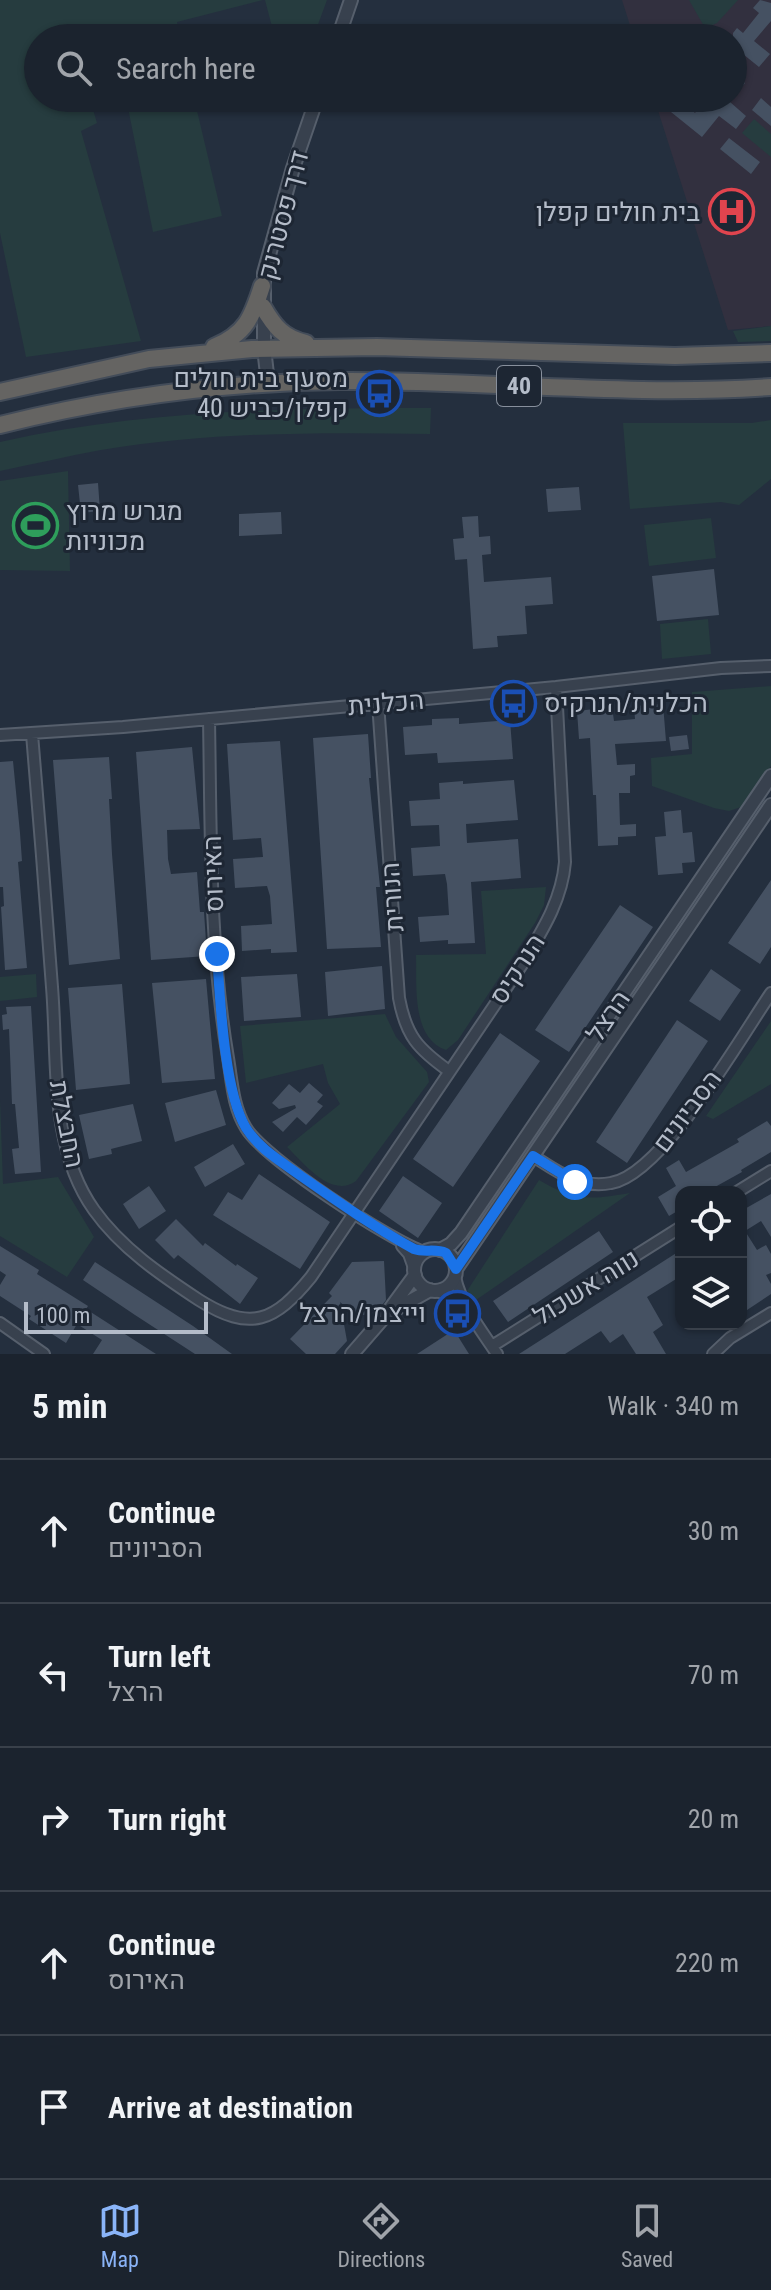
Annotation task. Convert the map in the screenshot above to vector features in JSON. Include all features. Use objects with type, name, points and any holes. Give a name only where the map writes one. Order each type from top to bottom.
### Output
[{"type":"highway","points":[[202,352],[236,336],[253,314],[262,286]]},
{"type":"highway","points":[[263,307],[283,335],[294,341],[327,347]]},
{"type":"highway","name":"40","points":[[0,392],[100,368],[202,352],[264,348],[675,356],[771,353]]},
{"type":"highway","name":"40","points":[[0,425],[165,392],[268,383],[376,381],[675,391],[771,387]]},
{"type":"street","points":[[343,24],[351,0]]},
{"type":"street","name":"דרך פסטרנק","points":[[268,383],[262,286],[275,227],[312,112]]},
{"type":"street","name":"הכלנית","points":[[0,735],[209,719],[556,687],[721,668],[771,666]]},
{"type":"street","name":"הנרקיס","points":[[353,1213],[523,963],[549,919],[564,873],[556,687]]},
{"type":"street","name":"הנורית","points":[[378,703],[399,998],[408,1032],[430,1057],[449,1071]]},
{"type":"street","name":"האירוס","points":[[209,719],[212,899],[224,1032],[233,1093],[247,1130],[271,1155],[353,1213],[395,1239],[424,1252]]},
{"type":"street","name":"החבצלת","points":[[32,734],[58,1099],[70,1163],[94,1210],[132,1251],[173,1283],[235,1319],[257,1320],[274,1314],[290,1301],[311,1277],[353,1213]]},
{"type":"street","name":"הרצל","points":[[440,1250],[451,1244],[469,1221],[771,776]]},
{"type":"street","name":"הרצל","points":[[455,1273],[771,805]]},
{"type":"street","name":"הסביונים","points":[[533,1156],[575,1182],[613,1183],[630,1175],[650,1160],[684,1121],[771,993]]},
{"type":"street","points":[[747,1186],[771,1171]]},
{"type":"street","name":"נווה אשכול","points":[[494,1350],[675,1231]]},
{"type":"street","name":"האירוס","points":[[395,1239],[409,1254],[415,1271]]},
{"type":"street","points":[[352,1354],[385,1316],[424,1252],[440,1250],[451,1257],[457,1288],[494,1350]]},
{"type":"street","points":[[415,1271],[420,1285],[456,1300],[472,1316]]},
{"type":"street","points":[[385,1316],[400,1305],[448,1286],[455,1273]]},
{"type":"street","points":[[713,1354],[730,1338],[771,1313]]},
{"type":"street","points":[[0,1323],[44,1354]]},
{"type":"shaded area","name":"בית חולים קפלן","points":[[622,0],[771,0],[771,326],[728,330],[658,112],[747,112],[747,24],[630,24]]},
{"type":"green space","points":[[0,0],[263,0],[177,24],[24,24],[24,112],[94,112],[97,123],[81,131],[141,341],[26,357],[0,233]]},
{"type":"green space","points":[[265,0],[327,0],[318,24],[271,24]]},
{"type":"green space","points":[[689,0],[738,0],[717,23],[703,24]]},
{"type":"green space","points":[[129,112],[197,112],[222,216],[153,232]]},
{"type":"green space","points":[[754,119],[771,134],[771,157],[742,133]]},
{"type":"green space","points":[[771,326],[771,341],[738,342],[733,331]]},
{"type":"green space","points":[[431,408],[430,434],[224,436],[101,450],[0,471],[0,442],[107,423],[268,410]]},
{"type":"green space","points":[[771,420],[771,479],[739,505],[721,502],[630,509],[623,423],[752,423]]},
{"type":"green space","name":"מגרש מרוץ מכוניות","points":[[68,471],[70,571],[0,570],[0,481]]},
{"type":"green space","points":[[711,518],[716,558],[649,566],[644,525]]},
{"type":"green space","points":[[708,619],[711,654],[662,659],[660,624]]},
{"type":"green space","points":[[771,686],[771,766],[741,807],[729,811],[714,808],[652,786],[651,758],[692,754],[692,692]]},
{"type":"green space","points":[[546,887],[544,905],[535,923],[458,1040],[446,1050],[435,1044],[421,1023],[418,1009],[416,955],[486,954],[481,891]]},
{"type":"green space","points":[[36,974],[37,997],[0,1001],[0,977]]},
{"type":"green space","points":[[385,1014],[396,1037],[427,1072],[429,1082],[356,1181],[337,1186],[318,1177],[287,1147],[340,1104],[328,1083],[323,1064],[246,1083],[240,1026]]},
{"type":"green space","points":[[771,1021],[771,1084],[713,1119],[706,1116]]},
{"type":"green space","points":[[0,1099],[3,1184],[58,1177],[94,1237],[67,1277],[0,1236]]},
{"type":"green space","points":[[539,1180],[563,1192],[583,1197],[630,1193],[476,1300],[467,1291]]},
{"type":"building","points":[[760,0],[771,3],[771,21],[754,41],[770,54],[759,67],[747,57],[747,28],[759,13],[753,8]]},
{"type":"building","points":[[761,98],[771,107],[771,126],[752,110]]},
{"type":"building","points":[[671,112],[741,112],[746,116],[736,129],[719,116],[702,137]]},
{"type":"building","points":[[729,138],[760,162],[751,174],[720,149]]},
{"type":"building","points":[[98,483],[100,511],[81,513],[78,485]]},
{"type":"building","points":[[579,487],[581,510],[548,512],[546,489]]},
{"type":"building","points":[[281,512],[282,534],[239,536],[239,514]]},
{"type":"building","points":[[478,516],[479,537],[490,536],[491,554],[482,555],[484,582],[551,577],[553,604],[525,606],[527,634],[497,636],[498,647],[473,649],[467,559],[455,560],[453,539],[464,538],[462,517]]},
{"type":"building","points":[[714,569],[719,615],[657,621],[652,576]]},
{"type":"building","points":[[663,704],[666,741],[615,744],[617,765],[635,764],[635,775],[630,776],[630,793],[619,793],[620,825],[636,824],[636,836],[618,837],[618,845],[598,846],[590,738],[579,739],[577,711],[612,707],[614,721],[635,719],[634,706]]},
{"type":"building","points":[[459,718],[459,724],[510,720],[513,759],[438,763],[437,753],[405,755],[403,727],[432,725],[432,719]]},
{"type":"building","points":[[368,734],[369,778],[380,887],[376,887],[381,947],[327,949],[313,738]]},
{"type":"building","points":[[687,735],[689,749],[671,751],[669,737]]},
{"type":"building","points":[[280,741],[297,952],[271,953],[271,949],[242,951],[241,926],[272,924],[270,896],[267,886],[235,888],[233,859],[263,857],[261,838],[233,840],[227,744]]},
{"type":"building","points":[[192,747],[200,829],[167,830],[168,859],[171,874],[197,872],[207,956],[151,960],[136,752]]},
{"type":"building","points":[[109,757],[120,959],[69,965],[53,760]]},
{"type":"building","points":[[13,761],[27,968],[5,970],[1,907],[4,906],[3,887],[0,887],[0,762]]},
{"type":"building","points":[[514,780],[518,820],[466,824],[467,843],[518,839],[521,878],[471,882],[475,943],[448,944],[448,940],[420,942],[418,917],[449,915],[447,884],[445,874],[413,876],[411,848],[440,846],[439,825],[411,826],[409,801],[440,799],[439,783]]},
{"type":"building","points":[[681,810],[683,833],[692,832],[695,862],[682,863],[683,873],[658,875],[655,837],[666,836],[664,812]]},
{"type":"building","points":[[771,880],[771,947],[760,964],[728,943]]},
{"type":"building","points":[[620,905],[653,927],[569,1052],[535,1030]]},
{"type":"building","points":[[382,966],[385,1009],[328,1016],[325,972]]},
{"type":"building","points":[[711,969],[741,990],[720,1021],[689,1001]]},
{"type":"building","points":[[297,974],[301,1017],[244,1021],[241,977]]},
{"type":"building","points":[[206,979],[215,1079],[162,1083],[152,983]]},
{"type":"building","points":[[122,984],[130,1084],[76,1090],[68,988]]},
{"type":"building","points":[[31,1006],[41,1172],[15,1174],[12,1149],[19,1148],[15,1104],[12,1104],[9,1029],[3,1030],[2,1015],[7,1014],[6,1007]]},
{"type":"building","points":[[677,1020],[708,1041],[627,1163],[596,1142]]},
{"type":"building","points":[[500,1033],[540,1061],[453,1187],[413,1159]]},
{"type":"building","points":[[309,1083],[323,1095],[317,1102],[323,1106],[306,1125],[297,1117],[283,1132],[272,1122],[296,1108],[295,1105],[279,1109],[272,1103],[289,1084],[300,1093]]},
{"type":"building","points":[[216,1090],[226,1125],[175,1142],[165,1103]]},
{"type":"building","points":[[133,1104],[142,1141],[111,1149],[112,1154],[89,1159],[79,1115]]},
{"type":"building","points":[[767,1121],[771,1126],[771,1152],[717,1186],[676,1186],[666,1168],[679,1160],[686,1172],[739,1142],[737,1139]]},
{"type":"building","points":[[233,1144],[245,1164],[205,1187],[194,1167]]},
{"type":"building","points":[[259,1174],[330,1222],[300,1269],[213,1215],[228,1192],[242,1200]]},
{"type":"building","points":[[403,1176],[442,1203],[418,1238],[379,1211]]},
{"type":"building","points":[[149,1186],[166,1211],[139,1229],[123,1204]]},
{"type":"building","points":[[675,1187],[675,1212],[669,1216],[658,1197]]},
{"type":"building","points":[[771,1194],[771,1237],[761,1221],[747,1230],[747,1208]]},
{"type":"building","points":[[176,1219],[203,1246],[205,1243],[258,1278],[240,1304],[178,1255],[174,1259],[155,1240]]},
{"type":"building","points":[[599,1231],[613,1252],[508,1322],[493,1301]]},
{"type":"building","points":[[747,1234],[757,1250],[766,1245],[771,1254],[771,1273],[766,1275],[771,1284],[771,1294],[747,1310]]},
{"type":"building","points":[[0,1246],[39,1270],[37,1274],[88,1306],[86,1309],[156,1354],[93,1354],[102,1340],[77,1324],[66,1343],[29,1319],[31,1316],[0,1296],[0,1285],[6,1275],[0,1271]]},
{"type":"building","points":[[675,1254],[675,1280],[647,1297],[663,1325],[653,1332],[666,1354],[636,1354],[623,1334],[610,1343],[601,1331],[565,1354],[519,1354]]},
{"type":"building","points":[[384,1261],[386,1300],[376,1313],[356,1316],[340,1302],[347,1341],[335,1354],[306,1354],[290,1339],[332,1296],[329,1293],[352,1262]]},
{"type":"building","points":[[95,1262],[232,1354],[195,1354],[135,1315],[83,1280]]},
{"type":"building","points":[[454,1330],[469,1354],[417,1354]]},
{"type":"place","name":"בית חולים קפלן","points":[[731,212]]},
{"type":"place","name":"מסעף בית חולים קפלן/כביש 40","points":[[379,393]]},
{"type":"place","name":"מגרש מרוץ מכוניות","points":[[35,526]]},
{"type":"place","name":"הכלנית/הנרקיס","points":[[513,703]]},
{"type":"place","name":"וייצמן/הרצל","points":[[457,1313]]},
{"type":"route","points":[[217,954],[233,1093],[247,1130],[271,1155],[353,1213],[414,1249],[424,1252],[435,1249],[446,1253],[456,1269],[533,1156],[575,1182]]}]
